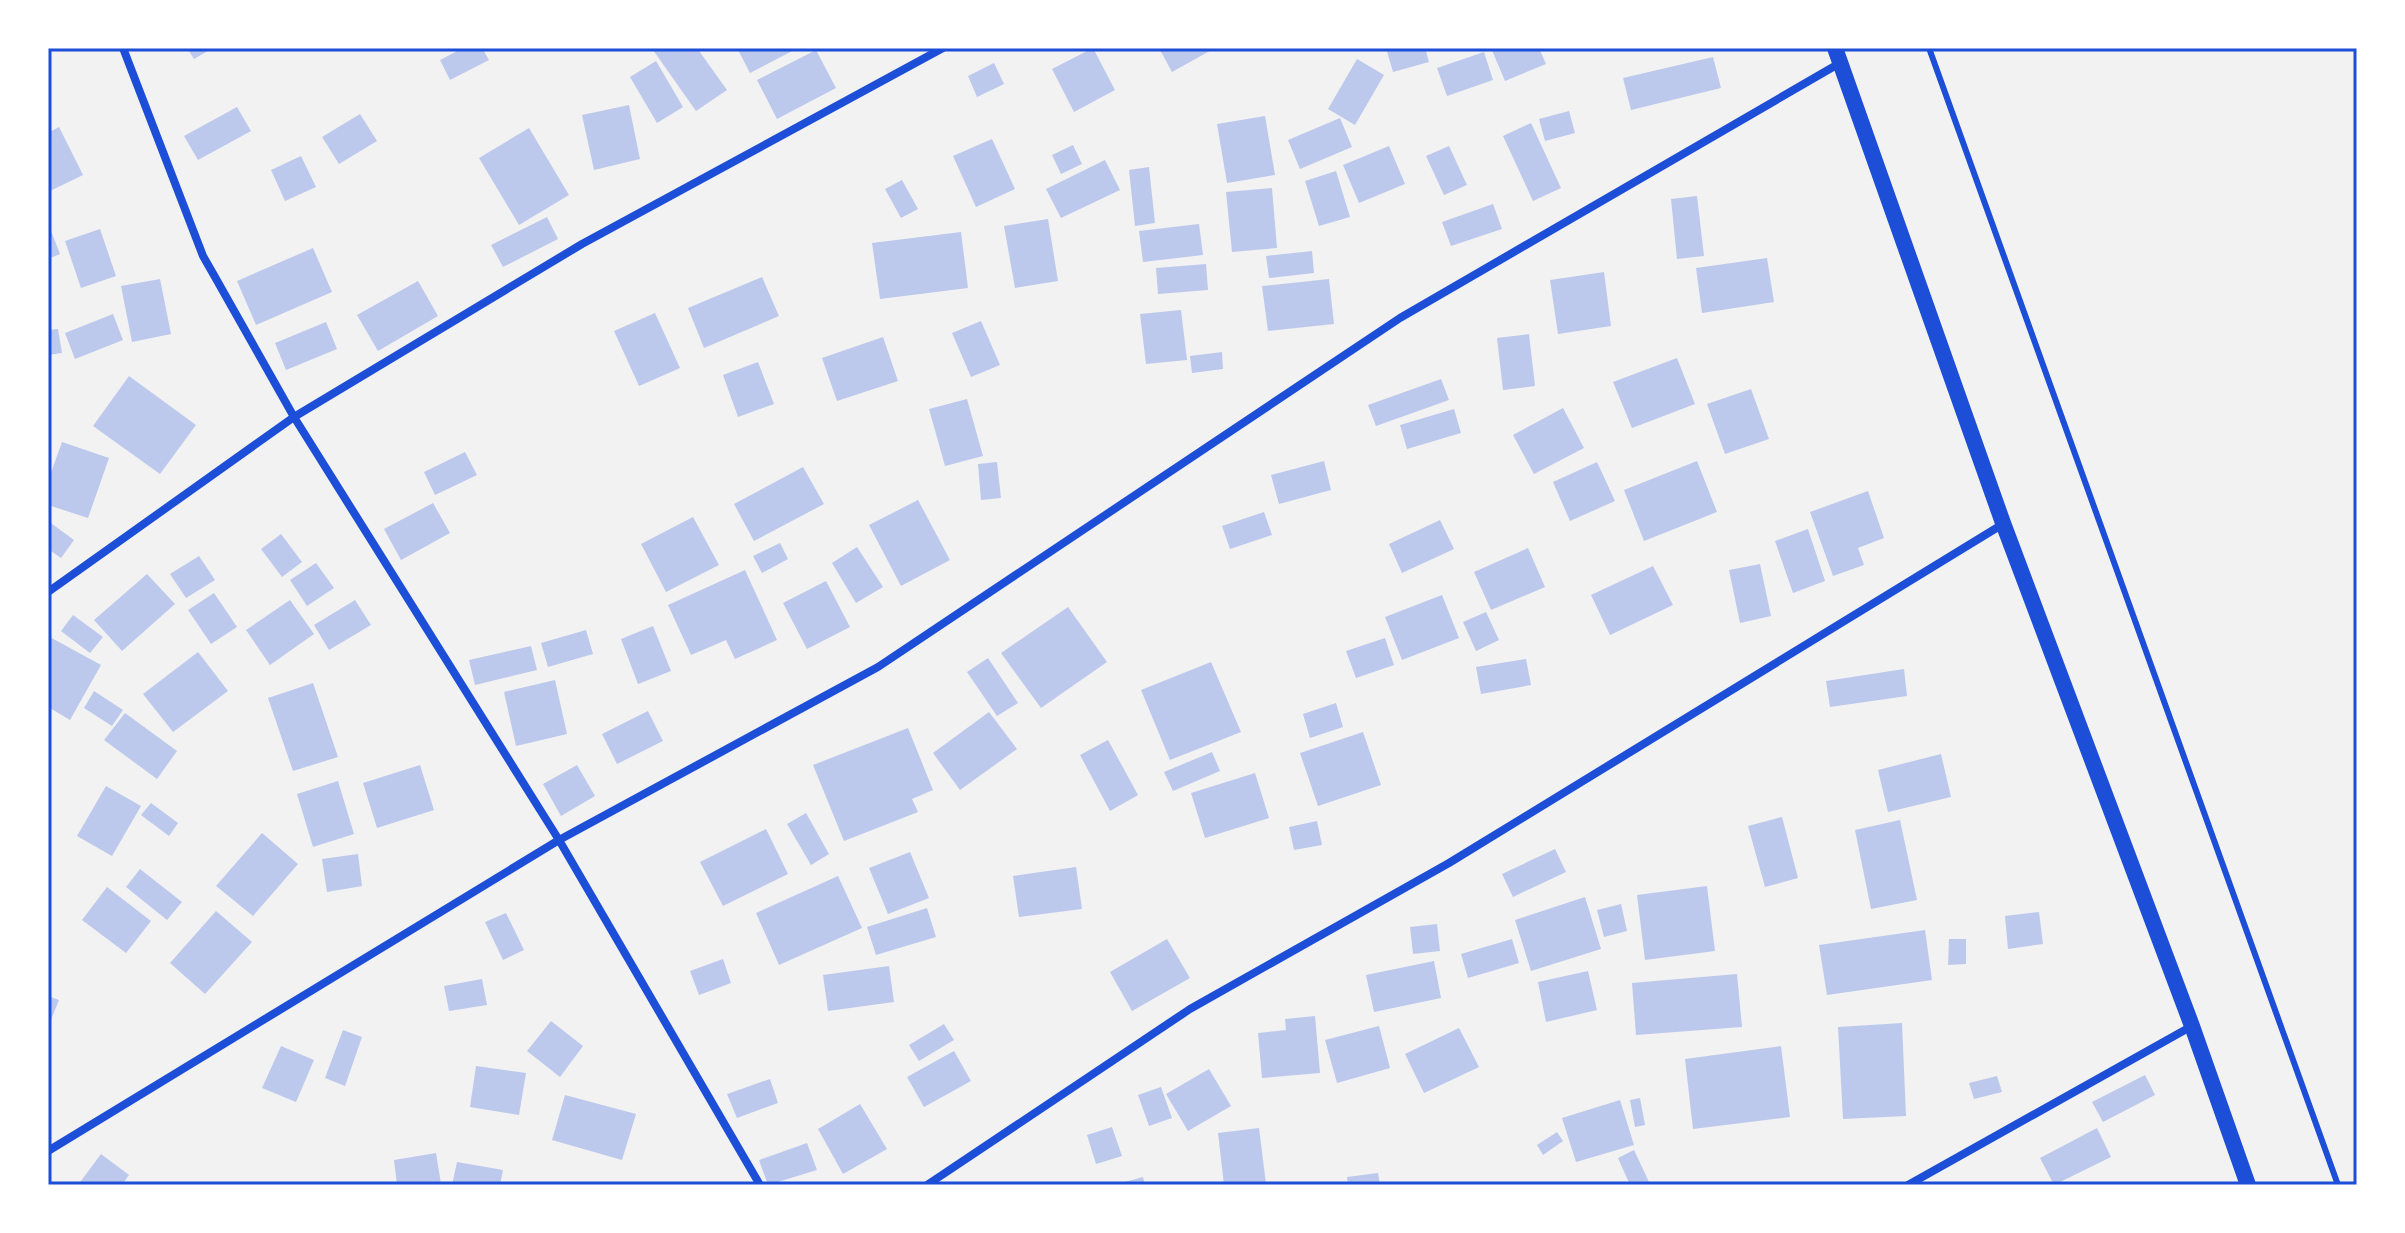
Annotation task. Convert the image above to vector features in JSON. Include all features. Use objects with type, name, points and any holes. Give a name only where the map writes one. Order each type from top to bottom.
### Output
[{"type":"main road","points":[[1838,55],[2003,523],[2192,1026],[2248,1185]]},
{"type":"street","points":[[123,48],[203,256],[294,417],[559,840],[760,1185]]},
{"type":"street","points":[[48,592],[294,417],[582,244],[943,48]]},
{"type":"street","points":[[48,1151],[559,840],[878,667],[1400,318],[1838,55]]},
{"type":"street","points":[[927,1185],[1190,1009],[1449,863],[2003,523]]},
{"type":"street","points":[[1908,1185],[2192,1026]]},
{"type":"lane","points":[[1929,48],[2338,1185]]},
{"type":"building","points":[[187,48],[213,48],[194,59]]},
{"type":"building","points":[[463,48],[482,48],[489,60],[450,80],[440,60]]},
{"type":"building","points":[[697,48],[727,90],[696,111],[653,50]]},
{"type":"building","points":[[737,48],[798,48],[750,73]]},
{"type":"building","points":[[1093,48],[1115,90],[1074,112],[1052,69]]},
{"type":"building","points":[[1159,48],[1215,48],[1172,72]]},
{"type":"building","points":[[1386,48],[1425,48],[1429,62],[1393,72]]},
{"type":"building","points":[[1491,48],[1539,48],[1546,64],[1505,81]]},
{"type":"building","points":[[816,50],[836,88],[777,119],[757,80]]},
{"type":"building","points":[[1484,52],[1493,80],[1447,96],[1437,68]]},
{"type":"building","points":[[1713,57],[1721,88],[1631,110],[1623,78]]},
{"type":"building","points":[[1357,59],[1384,75],[1355,125],[1328,109]]},
{"type":"building","points":[[656,61],[683,107],[657,123],[630,77]]},
{"type":"building","points":[[994,63],[1004,84],[977,97],[968,76]]},
{"type":"building","points":[[629,105],[640,159],[594,170],[582,115]]},
{"type":"building","points":[[237,107],[251,131],[198,160],[184,136]]},
{"type":"building","points":[[1569,111],[1575,133],[1545,141],[1539,119]]},
{"type":"building","points":[[360,114],[377,141],[339,164],[322,137]]},
{"type":"building","points":[[1265,116],[1275,175],[1227,183],[1217,124]]},
{"type":"building","points":[[1340,118],[1352,147],[1300,169],[1288,140]]},
{"type":"building","points":[[1531,123],[1561,188],[1533,201],[1503,136]]},
{"type":"building","points":[[59,127],[83,175],[50,191],[48,133]]},
{"type":"building","points":[[529,128],[569,195],[519,225],[479,158]]},
{"type":"building","points":[[992,139],[1015,189],[976,207],[953,156]]},
{"type":"building","points":[[1073,145],[1082,164],[1061,174],[1052,155]]},
{"type":"building","points":[[1389,146],[1405,184],[1359,203],[1343,165]]},
{"type":"building","points":[[1449,146],[1467,185],[1444,195],[1426,156]]},
{"type":"building","points":[[301,156],[316,187],[285,201],[271,170]]},
{"type":"building","points":[[1105,160],[1120,190],[1061,218],[1046,189]]},
{"type":"building","points":[[1149,167],[1155,223],[1135,226],[1129,170]]},
{"type":"building","points":[[1336,171],[1350,217],[1319,226],[1305,181]]},
{"type":"building","points":[[902,180],[918,209],[901,218],[885,189]]},
{"type":"building","points":[[1272,188],[1277,248],[1232,252],[1226,192]]},
{"type":"building","points":[[1697,196],[1704,256],[1677,259],[1671,199]]},
{"type":"building","points":[[1493,204],[1502,229],[1451,246],[1442,222]]},
{"type":"building","points":[[547,217],[558,239],[503,267],[491,245]]},
{"type":"building","points":[[1048,219],[1058,281],[1015,288],[1004,226]]},
{"type":"building","points":[[48,223],[60,254],[48,259]]},
{"type":"building","points":[[1199,224],[1203,255],[1143,262],[1139,231]]},
{"type":"building","points":[[100,229],[116,276],[81,288],[65,241]]},
{"type":"building","points":[[961,232],[968,288],[880,299],[872,243]]},
{"type":"building","points":[[313,248],[332,292],[256,325],[237,281]]},
{"type":"building","points":[[1312,251],[1314,273],[1269,278],[1266,256]]},
{"type":"building","points":[[1767,258],[1774,302],[1702,313],[1696,268]]},
{"type":"building","points":[[1206,264],[1208,290],[1158,294],[1156,268]]},
{"type":"building","points":[[1604,272],[1611,326],[1558,334],[1550,280]]},
{"type":"building","points":[[762,277],[779,316],[704,348],[688,308]]},
{"type":"building","points":[[160,279],[171,334],[132,342],[121,286]]},
{"type":"building","points":[[1329,279],[1334,324],[1268,331],[1262,286]]},
{"type":"building","points":[[418,281],[438,316],[378,351],[357,315]]},
{"type":"building","points":[[1181,310],[1187,360],[1146,364],[1140,314]]},
{"type":"building","points":[[655,313],[680,368],[639,386],[614,331]]},
{"type":"building","points":[[113,314],[123,340],[75,359],[65,333]]},
{"type":"building","points":[[981,321],[1000,365],[971,377],[952,333]]},
{"type":"building","points":[[326,322],[337,349],[286,370],[275,343]]},
{"type":"building","points":[[58,329],[62,353],[48,355],[48,330]]},
{"type":"building","points":[[1529,334],[1535,386],[1503,390],[1497,338]]},
{"type":"building","points":[[883,337],[898,381],[837,401],[822,358]]},
{"type":"building","points":[[1222,352],[1223,369],[1192,373],[1190,356]]},
{"type":"building","points":[[1677,358],[1695,404],[1632,428],[1613,382]]},
{"type":"building","points":[[758,362],[774,404],[738,417],[723,375]]},
{"type":"building","points":[[129,376],[196,425],[160,474],[93,426]]},
{"type":"building","points":[[1441,379],[1449,400],[1376,426],[1368,405]]},
{"type":"building","points":[[1751,389],[1769,439],[1725,454],[1707,404]]},
{"type":"building","points":[[967,399],[983,456],[945,466],[929,409]]},
{"type":"building","points":[[1563,408],[1584,448],[1534,474],[1513,435]]},
{"type":"building","points":[[1454,409],[1461,433],[1407,449],[1400,425]]},
{"type":"building","points":[[62,442],[109,458],[88,518],[48,505],[48,481]]},
{"type":"building","points":[[465,452],[477,475],[435,495],[424,472]]},
{"type":"building","points":[[1324,461],[1331,490],[1279,504],[1271,475]]},
{"type":"building","points":[[1697,461],[1717,512],[1644,541],[1624,490]]},
{"type":"building","points":[[997,462],[1001,498],[981,500],[978,464]]},
{"type":"building","points":[[1597,462],[1615,501],[1570,521],[1553,482]]},
{"type":"building","points":[[803,467],[824,504],[754,541],[734,504]]},
{"type":"building","points":[[1868,491],[1884,538],[1858,548],[1864,565],[1833,576],[1810,512]]},
{"type":"building","points":[[918,500],[950,560],[901,586],[869,525]]},
{"type":"building","points":[[433,503],[450,533],[401,560],[384,529]]},
{"type":"building","points":[[1264,512],[1272,535],[1230,549],[1222,526]]},
{"type":"building","points":[[693,517],[719,565],[666,592],[641,544]]},
{"type":"building","points":[[1440,520],[1454,549],[1402,573],[1389,544]]},
{"type":"building","points":[[48,521],[74,540],[61,558],[48,549]]},
{"type":"building","points":[[1808,529],[1825,581],[1793,593],[1775,541]]},
{"type":"building","points":[[281,534],[302,562],[282,577],[261,549]]},
{"type":"building","points":[[780,543],[788,559],[762,573],[753,556]]},
{"type":"building","points":[[857,547],[883,587],[856,603],[832,563]]},
{"type":"building","points":[[1528,548],[1545,587],[1491,610],[1474,572]]},
{"type":"building","points":[[199,556],[215,580],[186,598],[170,574]]},
{"type":"building","points":[[316,563],[334,588],[307,606],[290,580]]},
{"type":"building","points":[[1760,564],[1771,616],[1740,623],[1729,570]]},
{"type":"building","points":[[1653,566],[1673,605],[1610,635],[1591,595]]},
{"type":"building","points":[[745,570],[777,640],[735,659],[726,640],[691,655],[668,605]]},
{"type":"building","points":[[147,574],[175,604],[122,651],[94,620]]},
{"type":"building","points":[[826,581],[850,627],[807,649],[783,603]]},
{"type":"building","points":[[214,593],[237,627],[211,644],[188,610]]},
{"type":"building","points":[[1442,595],[1459,638],[1402,660],[1385,617]]},
{"type":"building","points":[[290,600],[314,634],[270,665],[246,630]]},
{"type":"building","points":[[355,600],[371,625],[329,650],[314,625]]},
{"type":"building","points":[[1068,607],[1107,662],[1041,708],[1001,653]]},
{"type":"building","points":[[1486,612],[1499,640],[1476,651],[1463,622]]},
{"type":"building","points":[[73,615],[103,637],[90,653],[61,631]]},
{"type":"building","points":[[653,626],[671,671],[638,684],[621,639]]},
{"type":"building","points":[[586,630],[593,654],[548,667],[541,643]]},
{"type":"building","points":[[48,636],[101,665],[70,720],[48,707]]},
{"type":"building","points":[[1385,638],[1394,665],[1356,678],[1346,651]]},
{"type":"building","points":[[531,646],[537,670],[475,685],[469,660]]},
{"type":"building","points":[[198,652],[228,691],[173,732],[143,694]]},
{"type":"building","points":[[988,658],[1018,703],[997,716],[967,672]]},
{"type":"building","points":[[1526,659],[1531,685],[1481,694],[1476,667]]},
{"type":"building","points":[[1211,662],[1241,732],[1170,760],[1141,690]]},
{"type":"building","points":[[1904,669],[1907,696],[1830,707],[1826,681]]},
{"type":"building","points":[[555,680],[567,734],[516,746],[504,692]]},
{"type":"building","points":[[313,683],[338,757],[293,771],[268,698]]},
{"type":"building","points":[[94,691],[123,710],[112,726],[84,708]]},
{"type":"building","points":[[1336,703],[1343,727],[1310,738],[1303,714]]},
{"type":"building","points":[[648,711],[663,741],[617,764],[602,734]]},
{"type":"building","points":[[989,712],[1017,749],[960,790],[933,753]]},
{"type":"building","points":[[125,713],[177,751],[157,779],[104,740]]},
{"type":"building","points":[[908,728],[933,790],[912,799],[918,812],[844,841],[813,765]]},
{"type":"building","points":[[1363,732],[1381,785],[1318,806],[1300,753]]},
{"type":"building","points":[[1108,740],[1138,795],[1110,811],[1080,755]]},
{"type":"building","points":[[1212,752],[1220,771],[1173,791],[1164,772]]},
{"type":"building","points":[[1941,754],[1951,797],[1888,812],[1878,770]]},
{"type":"building","points":[[420,765],[434,810],[377,828],[363,783]]},
{"type":"building","points":[[577,765],[595,796],[561,816],[543,784]]},
{"type":"building","points":[[1255,773],[1269,818],[1205,838],[1191,793]]},
{"type":"building","points":[[338,781],[354,834],[313,847],[297,794]]},
{"type":"building","points":[[106,786],[141,806],[112,856],[77,836]]},
{"type":"building","points":[[151,803],[178,823],[169,836],[141,815]]},
{"type":"building","points":[[806,813],[829,854],[811,865],[787,824]]},
{"type":"building","points":[[1782,817],[1798,878],[1765,887],[1748,826]]},
{"type":"building","points":[[1900,820],[1917,900],[1871,909],[1855,830]]},
{"type":"building","points":[[1317,821],[1322,845],[1294,850],[1289,827]]},
{"type":"building","points":[[766,829],[788,874],[723,906],[700,862]]},
{"type":"building","points":[[262,833],[298,864],[253,916],[216,886]]},
{"type":"building","points":[[1555,849],[1566,872],[1513,897],[1502,874]]},
{"type":"building","points":[[910,852],[929,898],[888,914],[869,868]]},
{"type":"building","points":[[358,854],[362,886],[327,892],[322,859]]},
{"type":"building","points":[[1076,867],[1082,909],[1019,917],[1013,876]]},
{"type":"building","points":[[140,869],[182,902],[167,920],[126,887]]},
{"type":"building","points":[[838,876],[862,928],[779,965],[756,913]]},
{"type":"building","points":[[1707,886],[1715,951],[1645,960],[1637,895]]},
{"type":"building","points":[[107,887],[151,921],[126,953],[82,920]]},
{"type":"building","points":[[1585,897],[1601,949],[1531,971],[1515,920]]},
{"type":"building","points":[[1621,904],[1627,931],[1604,937],[1597,910]]},
{"type":"building","points":[[927,908],[936,937],[876,955],[867,927]]},
{"type":"building","points":[[216,911],[252,942],[205,994],[170,963]]},
{"type":"building","points":[[2039,912],[2043,944],[2008,949],[2005,916]]},
{"type":"building","points":[[506,913],[524,950],[503,960],[485,922]]},
{"type":"building","points":[[1437,924],[1440,951],[1413,954],[1410,927]]},
{"type":"building","points":[[1925,930],[1932,980],[1827,995],[1819,945]]},
{"type":"building","points":[[1167,939],[1190,978],[1132,1011],[1110,972]]},
{"type":"building","points":[[1512,939],[1519,963],[1468,978],[1461,954]]},
{"type":"building","points":[[1949,939],[1966,939],[1966,964],[1948,965]]},
{"type":"building","points":[[723,959],[731,983],[699,995],[690,971]]},
{"type":"building","points":[[1434,961],[1441,998],[1374,1012],[1366,975]]},
{"type":"building","points":[[889,966],[894,1002],[828,1011],[823,975]]},
{"type":"building","points":[[1588,971],[1597,1010],[1546,1022],[1538,982]]},
{"type":"building","points":[[1737,974],[1742,1027],[1636,1035],[1632,983]]},
{"type":"building","points":[[482,979],[487,1005],[449,1011],[444,986]]},
{"type":"building","points":[[48,996],[59,1000],[48,1027]]},
{"type":"building","points":[[1315,1016],[1320,1073],[1262,1078],[1258,1033],[1286,1030],[1285,1019]]},
{"type":"building","points":[[551,1021],[583,1046],[560,1077],[527,1051]]},
{"type":"building","points":[[1902,1023],[1906,1116],[1843,1119],[1838,1027]]},
{"type":"building","points":[[944,1024],[954,1040],[919,1061],[909,1045]]},
{"type":"building","points":[[1379,1026],[1390,1068],[1337,1083],[1325,1040]]},
{"type":"building","points":[[1459,1028],[1479,1067],[1424,1093],[1405,1054]]},
{"type":"building","points":[[343,1030],[362,1037],[345,1086],[325,1078]]},
{"type":"building","points":[[281,1046],[314,1060],[296,1102],[262,1088]]},
{"type":"building","points":[[1781,1046],[1790,1117],[1693,1129],[1685,1059]]},
{"type":"building","points":[[954,1051],[971,1081],[924,1107],[907,1077]]},
{"type":"building","points":[[476,1066],[526,1073],[519,1115],[470,1107]]},
{"type":"building","points":[[1209,1069],[1231,1106],[1188,1131],[1166,1094]]},
{"type":"building","points":[[2145,1075],[2155,1095],[2103,1122],[2092,1102]]},
{"type":"building","points":[[1997,1076],[2002,1092],[1974,1099],[1969,1083]]},
{"type":"building","points":[[770,1079],[778,1103],[737,1118],[727,1094]]},
{"type":"building","points":[[1161,1087],[1172,1118],[1149,1126],[1138,1095]]},
{"type":"building","points":[[565,1095],[636,1114],[622,1160],[552,1140]]},
{"type":"building","points":[[1640,1098],[1645,1125],[1635,1127],[1630,1100]]},
{"type":"building","points":[[1620,1100],[1634,1145],[1576,1162],[1562,1118]]},
{"type":"building","points":[[860,1104],[887,1149],[843,1174],[818,1129]]},
{"type":"building","points":[[1112,1127],[1122,1156],[1096,1164],[1087,1135]]},
{"type":"building","points":[[1259,1128],[1266,1184],[1224,1185],[1218,1133]]},
{"type":"building","points":[[2097,1128],[2111,1157],[2054,1185],[2040,1158]]},
{"type":"building","points":[[1557,1132],[1563,1141],[1543,1155],[1537,1145]]},
{"type":"building","points":[[807,1143],[817,1170],[768,1185],[759,1160]]},
{"type":"building","points":[[1634,1150],[1649,1182],[1642,1185],[1630,1185],[1618,1158]]},
{"type":"building","points":[[436,1153],[441,1184],[397,1185],[394,1160]]},
{"type":"building","points":[[101,1154],[129,1175],[122,1185],[78,1185]]},
{"type":"building","points":[[457,1162],[503,1170],[500,1185],[452,1185]]},
{"type":"building","points":[[1378,1173],[1380,1185],[1348,1185],[1347,1177]]},
{"type":"building","points":[[1143,1177],[1145,1185],[1117,1185],[1117,1184]]}]
